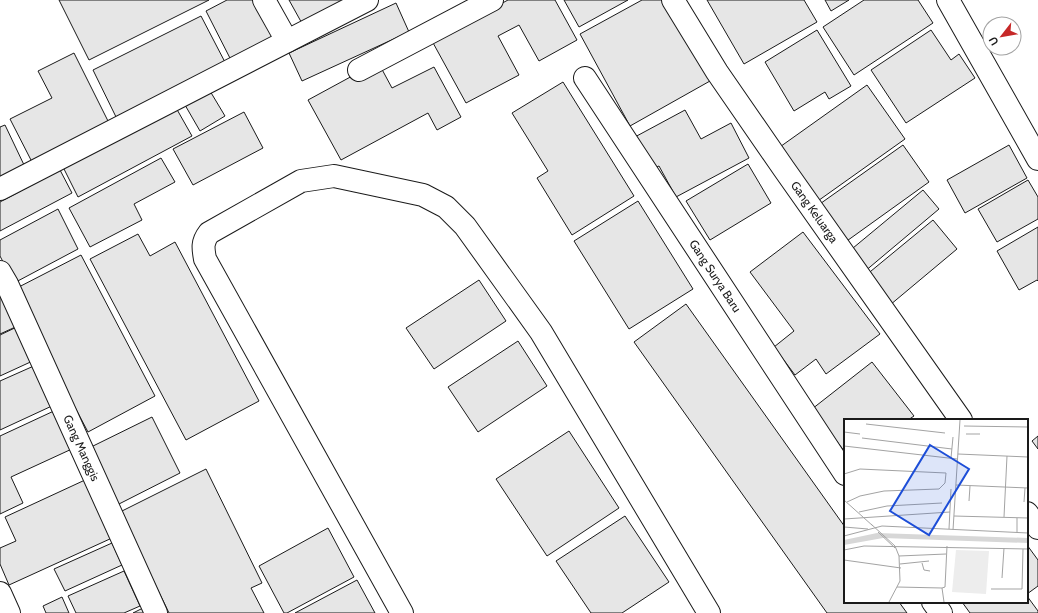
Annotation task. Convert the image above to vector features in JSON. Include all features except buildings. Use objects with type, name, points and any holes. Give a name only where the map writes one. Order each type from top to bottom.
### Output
[{"type":"street","points":[[264,0],[287,41]]},
{"type":"street","points":[[0,189],[367,0]]},
{"type":"street","points":[[359,70],[492,0]]},
{"type":"street","name":"Gang Keluarga","points":[[674,0],[717,72],[960,419]]},
{"type":"street","points":[[948,0],[1038,159]]},
{"type":"street","name":"Gang Surya Baru","points":[[585,78],[844,472]]},
{"type":"street","points":[[402,613],[205,259],[203,249],[204,240],[209,233],[301,181],[334,176],[423,195],[446,207],[465,226],[541,332],[709,613]]},
{"type":"street","name":"Gang Manggis","points":[[2,281],[156,613]]},
{"type":"street","points":[[1028,513],[1038,528]]},
{"type":"street","points":[[0,593],[9,613]]},
{"type":"street","points":[[934,603],[941,613]]}]
